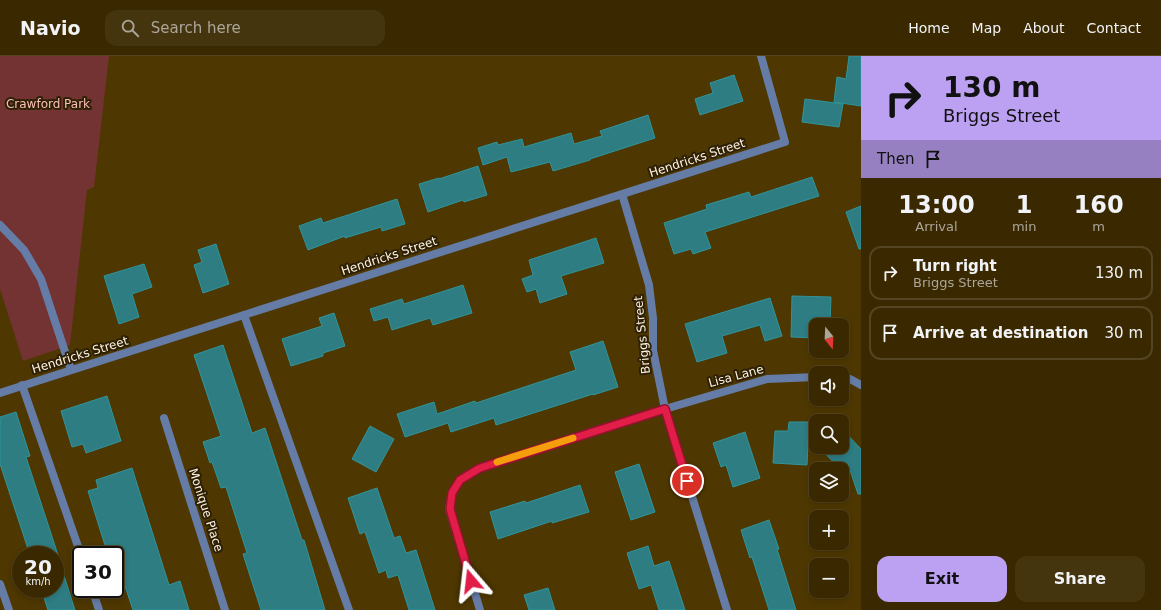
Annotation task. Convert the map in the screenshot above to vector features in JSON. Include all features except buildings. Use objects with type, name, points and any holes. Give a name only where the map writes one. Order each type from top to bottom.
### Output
[{"type":"street","name":"Hendricks Street","points":[[0,393],[785,142],[761,56]]},
{"type":"street","name":"Briggs Street","points":[[622,194],[648,285],[653,318],[653,350],[665,409],[727,610]]},
{"type":"street","points":[[0,225],[24,250],[41,279],[71,370]]},
{"type":"street","points":[[244,315],[349,610]]},
{"type":"street","name":"Lisa Lane","points":[[480,610],[450,509],[452,493],[460,480],[480,468],[665,409],[767,379],[809,377]]},
{"type":"street","points":[[849,379],[861,385]]},
{"type":"street","points":[[22,385],[78,546]]},
{"type":"street","name":"Monique Place","points":[[164,418],[225,610]]},
{"type":"street","points":[[0,584],[9,610]]},
{"type":"street","points":[[95,598],[99,610]]},
{"type":"green space","name":"Crawford Park","points":[[0,56],[109,56],[94,187],[87,190],[70,345],[23,361],[0,289]]},
{"type":"slow traffic","points":[[497,462],[573,438]]},
{"type":"route","points":[[471,581],[450,509],[452,493],[460,480],[480,468],[665,409],[687,481]]}]
